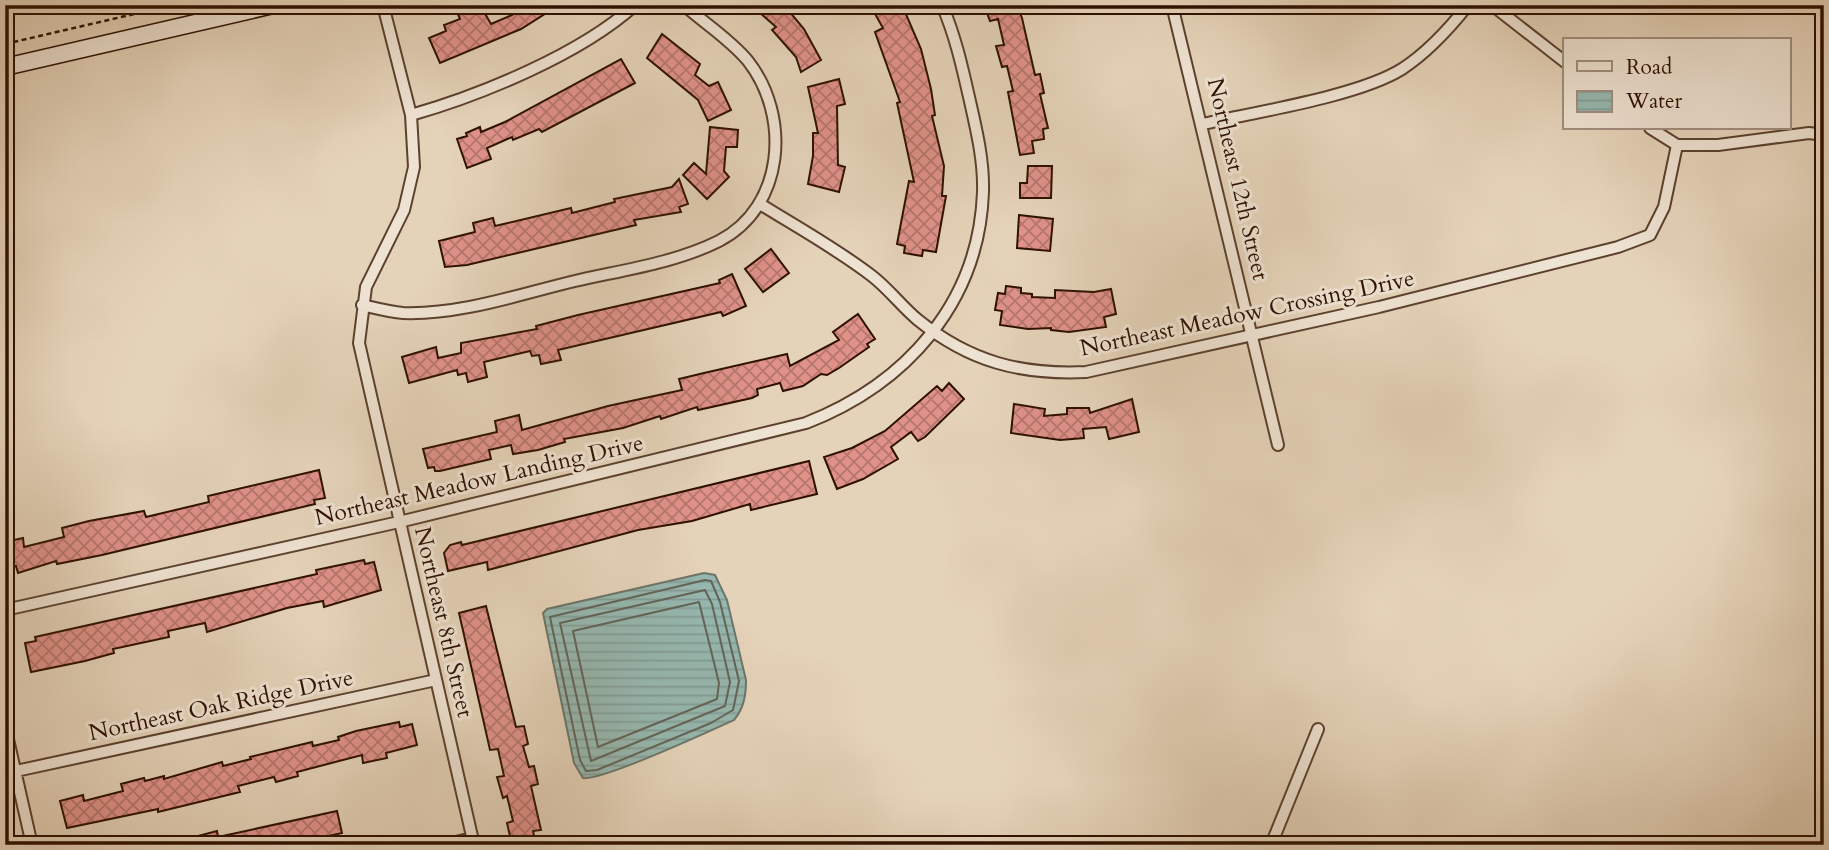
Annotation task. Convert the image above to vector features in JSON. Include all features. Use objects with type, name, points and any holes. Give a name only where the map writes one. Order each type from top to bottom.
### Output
[{"type":"street","points":[[5,66],[273,5]]},
{"type":"street","name":"Northeast 8th Street","points":[[383,5],[411,115],[415,143],[411,190],[396,230],[372,271],[362,305],[359,326],[361,360],[473,841]]},
{"type":"street","points":[[411,115],[481,92],[528,69],[579,43],[635,5]]},
{"type":"street","points":[[362,305],[400,313],[447,311],[674,257],[722,239],[760,204],[770,182],[776,144],[771,108],[761,82],[746,60],[684,5]]},
{"type":"street","name":"Northeast Meadow Landing Drive","points":[[5,610],[399,522],[806,423],[859,399],[899,368],[935,332],[953,304],[970,269],[976,244],[983,191],[978,138],[958,51],[942,5]]},
{"type":"street","name":"Northeast 12th Street","points":[[1172,5],[1203,124],[1278,445]]},
{"type":"street","points":[[1203,124],[1350,89],[1400,70],[1444,36],[1468,5]]},
{"type":"street","points":[[1492,5],[1563,60]]},
{"type":"street","points":[[1653,130],[1677,145],[1718,145],[1809,133],[1824,135]]},
{"type":"street","name":"Northeast Meadow Crossing Drive","points":[[760,204],[872,277],[935,332],[990,363],[1047,372],[1104,369],[1605,250],[1650,235],[1664,208],[1677,145]]},
{"type":"street","name":"Northeast Oak Ridge Drive","points":[[16,771],[436,680]]},
{"type":"street","points":[[5,726],[32,845]]},
{"type":"street","points":[[1271,845],[1318,729]]},
{"type":"street","points":[[444,845],[473,841]]},
{"type":"path","points":[[5,44],[173,5]]},
{"type":"water","points":[[704,573],[715,575],[727,600],[746,680],[740,711],[734,720],[656,754],[611,772],[583,778],[574,763],[543,613],[547,609]]},
{"type":"building","points":[[454,5],[480,5],[491,24],[512,15],[507,5],[559,5],[521,29],[440,63],[429,38],[446,31],[444,25],[460,19]]},
{"type":"building","points":[[751,5],[784,5],[804,29],[821,60],[801,72],[796,57],[772,30],[776,27]]},
{"type":"building","points":[[870,5],[902,5],[921,49],[931,89],[935,115],[932,116],[944,166],[942,196],[946,196],[936,252],[923,250],[922,256],[904,253],[905,246],[897,244],[909,181],[914,182],[897,103],[900,102],[875,32],[883,28]]},
{"type":"building","points":[[984,5],[1017,5],[1022,18],[1035,75],[1040,74],[1044,93],[1040,94],[1048,128],[1043,129],[1044,139],[1032,141],[1034,153],[1020,155],[1008,92],[1013,91],[1007,66],[1002,67],[996,46],[1004,45],[998,19],[990,21]]},
{"type":"building","points":[[662,34],[700,64],[695,75],[709,86],[718,82],[731,110],[708,121],[698,100],[647,58]]},
{"type":"building","points":[[621,59],[635,83],[542,132],[539,129],[487,148],[491,159],[467,168],[457,139],[480,127],[481,132],[505,122]]},
{"type":"building","points":[[839,79],[845,104],[837,106],[838,165],[845,167],[839,192],[808,184],[813,156],[813,133],[818,133],[808,87]]},
{"type":"building","points":[[710,127],[738,130],[737,147],[726,147],[724,171],[729,177],[707,199],[683,175],[694,163],[706,174]]},
{"type":"building","points":[[1028,166],[1052,166],[1051,198],[1020,198],[1020,183],[1027,183]]},
{"type":"building","points":[[679,179],[688,204],[679,207],[681,212],[634,220],[636,225],[467,265],[445,267],[439,241],[475,232],[473,223],[493,218],[495,226],[571,208],[572,213],[615,202],[614,199],[672,187]]},
{"type":"building","points":[[1019,215],[1053,219],[1050,251],[1017,248]]},
{"type":"building","points":[[771,249],[789,273],[763,292],[745,269]]},
{"type":"building","points":[[732,274],[746,306],[723,316],[721,312],[558,350],[561,360],[541,364],[539,355],[532,356],[530,351],[484,362],[487,377],[468,382],[466,373],[458,375],[457,370],[409,383],[402,357],[436,347],[438,358],[461,353],[461,343],[537,329],[536,326],[578,315],[720,283],[719,280]]},
{"type":"building","points":[[1006,286],[1021,288],[1021,293],[1032,294],[1032,297],[1055,298],[1055,290],[1094,292],[1111,289],[1116,314],[1104,317],[1106,327],[1069,332],[1051,328],[1028,329],[1000,325],[1002,311],[995,310],[998,293],[1005,294]]},
{"type":"building","points":[[858,314],[875,339],[867,344],[869,347],[839,368],[827,375],[821,374],[803,386],[783,391],[780,383],[757,389],[758,395],[752,398],[698,410],[697,407],[661,419],[660,416],[623,428],[564,439],[565,442],[538,450],[513,454],[511,445],[489,450],[491,459],[440,471],[435,471],[434,467],[428,468],[423,449],[497,432],[495,421],[519,415],[522,430],[608,406],[682,390],[679,379],[704,373],[787,354],[790,366],[839,340],[833,332]]},
{"type":"building","points":[[949,383],[964,399],[925,437],[918,441],[911,432],[891,447],[898,459],[863,479],[837,489],[824,457],[852,448],[885,431],[937,386],[942,391]]},
{"type":"building","points":[[1132,399],[1139,432],[1109,439],[1106,427],[1083,429],[1084,438],[1060,440],[1011,433],[1014,404],[1045,409],[1044,416],[1067,414],[1067,408],[1089,408],[1090,413]]},
{"type":"building","points":[[809,461],[817,494],[751,510],[750,504],[692,521],[638,530],[488,570],[487,562],[448,571],[444,553],[450,545],[461,542],[462,545]]},
{"type":"building","points":[[319,470],[325,498],[314,500],[315,504],[102,555],[57,564],[56,561],[18,573],[16,566],[5,568],[5,542],[23,538],[24,547],[64,537],[62,528],[144,511],[146,517],[209,502],[208,496]]},
{"type":"building","points":[[364,560],[365,564],[374,562],[381,590],[324,607],[323,601],[287,608],[207,632],[205,623],[168,631],[169,637],[113,649],[114,653],[85,661],[31,672],[25,643],[36,641],[35,637],[317,574],[316,570]]},
{"type":"building","points":[[486,606],[516,727],[524,726],[528,744],[523,746],[529,767],[534,766],[538,784],[531,786],[541,830],[533,831],[536,845],[512,845],[507,823],[513,821],[507,796],[503,798],[497,777],[504,776],[498,749],[490,750],[459,613]]},
{"type":"building","points":[[399,722],[400,727],[412,724],[417,745],[386,753],[387,758],[363,763],[362,755],[297,772],[298,776],[276,782],[274,777],[238,786],[240,792],[158,812],[158,809],[67,828],[60,801],[83,795],[84,801],[123,791],[121,784],[144,778],[145,781],[164,776],[164,779],[222,762],[223,766],[312,742],[313,746],[339,740],[338,737],[356,731]]},
{"type":"building","points":[[337,811],[342,833],[289,845],[179,845],[179,841],[217,831],[218,837]]}]
